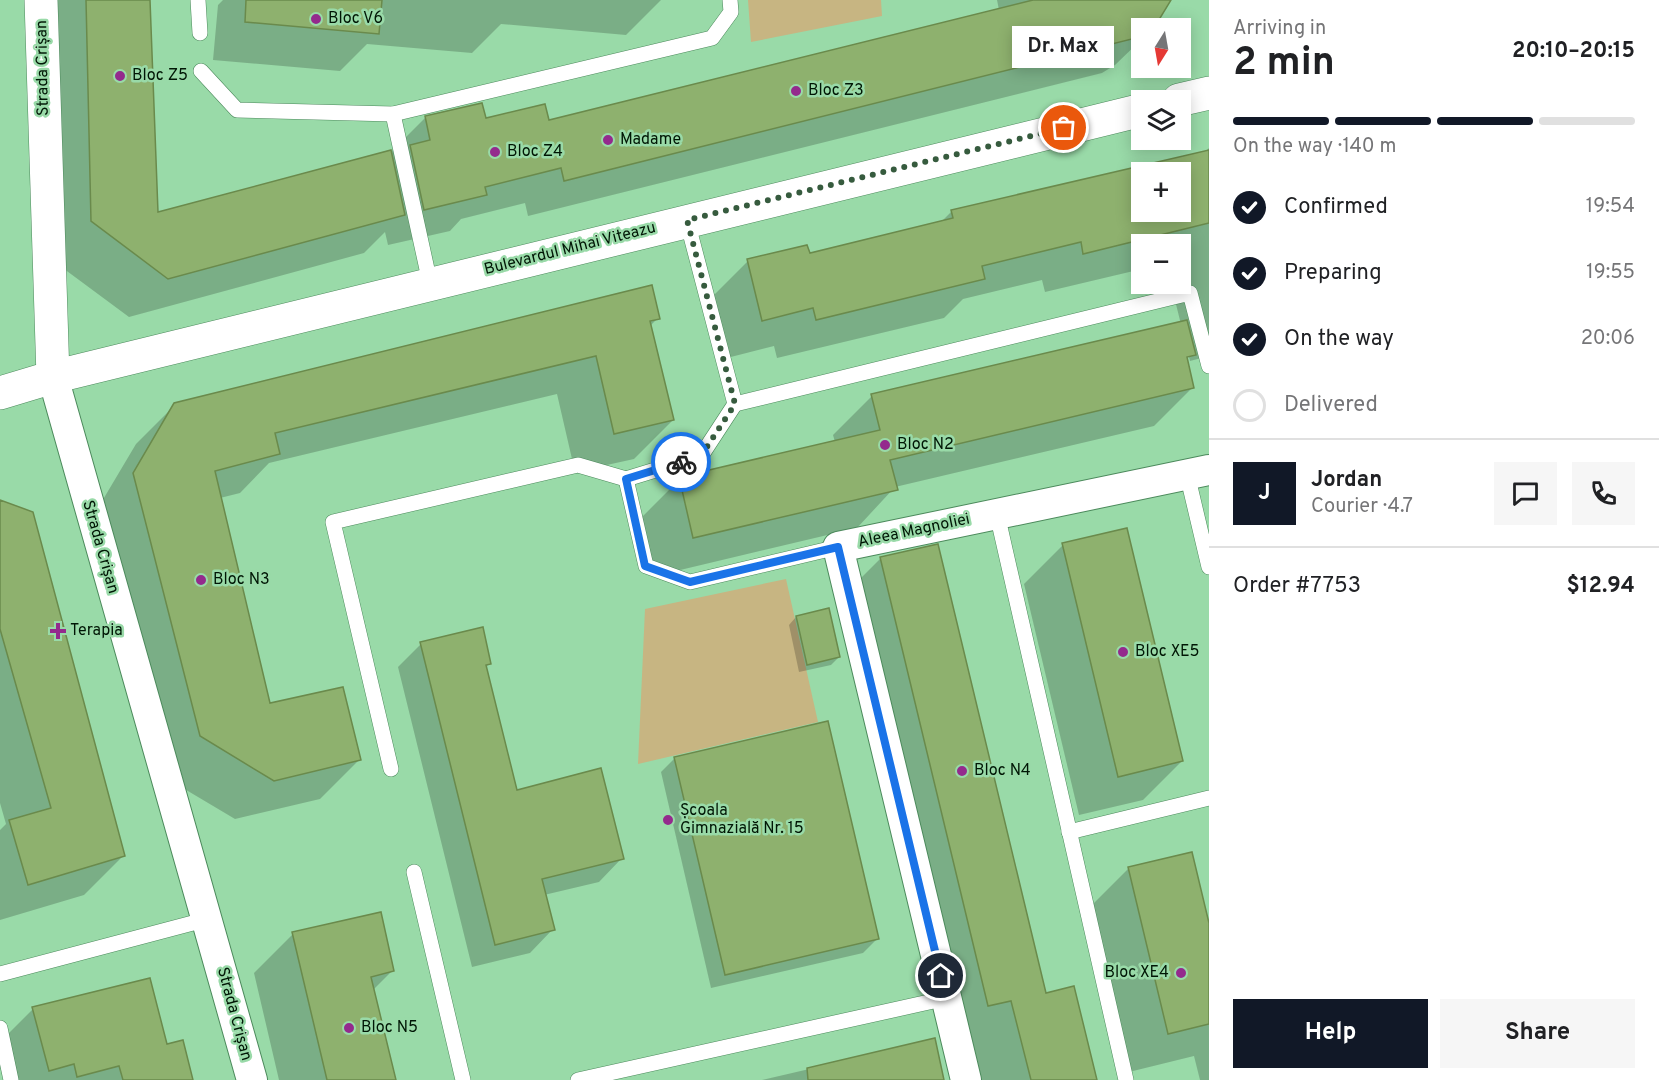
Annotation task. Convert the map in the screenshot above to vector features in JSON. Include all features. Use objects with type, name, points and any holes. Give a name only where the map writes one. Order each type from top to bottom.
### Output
[{"type":"main road","name":"Strada Crișan","points":[[41,0],[53,377]]},
{"type":"main road","points":[[1191,97],[1209,93]]},
{"type":"main road","name":"Bulevardul Mihai Viteazu","points":[[0,393],[53,377],[430,283],[1131,113]]},
{"type":"street","name":"Strada Crișan","points":[[53,377],[252,1080]]},
{"type":"street","name":"Aleea Magnoliei","points":[[966,1080],[838,547],[1198,472]]},
{"type":"lane","points":[[198,0],[200,33]]},
{"type":"lane","points":[[201,71],[237,110],[393,114],[712,38],[731,12],[730,0]]},
{"type":"lane","points":[[393,114],[430,283]]},
{"type":"lane","points":[[687,220],[735,404]]},
{"type":"lane","points":[[391,769],[333,522],[578,465],[626,479],[701,456],[735,404],[1190,293],[1209,366]]},
{"type":"lane","points":[[1198,472],[1209,567]]},
{"type":"lane","points":[[626,479],[645,566],[690,582],[838,547]]},
{"type":"lane","points":[[997,514],[1126,1080]]},
{"type":"lane","points":[[1069,832],[1209,798]]},
{"type":"lane","points":[[414,872],[463,1080]]},
{"type":"lane","points":[[0,974],[208,919]]},
{"type":"lane","points":[[578,1080],[946,998]]},
{"type":"lane","points":[[0,1028],[11,1080]]},
{"type":"shaded area","points":[[748,0],[881,0],[882,16],[751,42]]},
{"type":"shaded area","points":[[786,579],[818,722],[638,764],[645,609]]},
{"type":"building","name":"Bloc Z5","points":[[86,0],[150,0],[158,212],[391,150],[405,215],[168,279],[91,221]]},
{"type":"building","name":"Bloc V6","points":[[246,0],[382,0],[379,34],[245,22]]},
{"type":"building","name":"Bloc Z3","points":[[1033,0],[1171,0],[1160,18],[1131,18],[1131,39],[564,181],[561,168],[485,187],[487,195],[424,210],[410,145],[430,140],[425,116],[482,103],[486,118],[545,104],[549,120]]},
{"type":"building","points":[[1209,150],[1209,223],[1164,234],[1131,234],[1131,242],[1083,254],[1081,242],[982,266],[985,279],[816,320],[813,308],[762,321],[747,259],[807,245],[810,253],[953,218],[951,210],[1131,168],[1131,222],[1191,222],[1191,162],[1157,162]]},
{"type":"building","name":"Bloc N3","points":[[652,285],[660,319],[650,321],[674,420],[614,434],[596,356],[275,433],[280,454],[215,471],[270,703],[343,687],[361,760],[274,781],[200,736],[133,473],[174,403]]},
{"type":"building","name":"Bloc N2","points":[[1187,320],[1196,355],[1187,357],[1194,388],[890,460],[898,490],[693,538],[679,477],[880,430],[871,394]]},
{"type":"building","points":[[0,500],[33,512],[125,856],[28,885],[9,820],[51,808],[0,629]]},
{"type":"building","name":"Bloc XE5","points":[[1127,528],[1183,761],[1118,777],[1062,543]]},
{"type":"building","name":"Bloc N4","points":[[938,544],[1046,993],[1074,986],[1097,1080],[1031,1080],[1011,1001],[988,1006],[880,557]]},
{"type":"building","points":[[829,608],[840,657],[807,665],[796,616]]},
{"type":"building","points":[[483,627],[491,664],[486,665],[517,790],[601,768],[624,859],[542,879],[555,930],[495,945],[420,642]]},
{"type":"building","points":[[828,721],[879,939],[725,975],[674,757]]},
{"type":"building","name":"Bloc XE4","points":[[1192,852],[1209,923],[1209,1024],[1168,1034],[1128,867]]},
{"type":"building","name":"Bloc N5","points":[[381,912],[394,971],[371,977],[396,1080],[327,1080],[292,932]]},
{"type":"building","points":[[150,978],[167,1044],[183,1040],[193,1080],[123,1080],[119,1066],[77,1077],[74,1064],[49,1071],[32,1007]]},
{"type":"building","points":[[935,1038],[944,1080],[808,1080],[807,1068]]},
{"type":"way so far","points":[[681,462],[701,456],[735,404],[687,220],[1064,128]]},
{"type":"place","name":"Bloc V6","points":[[316,19]]},
{"type":"place","name":"Bloc Z5","points":[[120,76]]},
{"type":"place","name":"Bloc Z3","points":[[796,91]]},
{"type":"place","name":"Dr. Max","points":[[1064,128]]},
{"type":"place","name":"Madame","points":[[608,140]]},
{"type":"place","name":"Bloc Z4","points":[[495,152]]},
{"type":"place","name":"Bloc N2","points":[[885,445]]},
{"type":"place","name":"Bloc N3","points":[[201,580]]},
{"type":"place","name":"Terapia","points":[[58,631]]},
{"type":"place","name":"Bloc XE5","points":[[1123,652]]},
{"type":"place","name":"Bloc N4","points":[[962,771]]},
{"type":"place","name":"Școala Gimnazială Nr. 15","points":[[668,820]]},
{"type":"place","name":"Bloc XE4","points":[[1181,973]]},
{"type":"place","name":"Bloc N5","points":[[349,1028]]},
{"type":"route","points":[[681,462],[626,479],[645,566],[690,582],[838,547],[941,976]]}]
